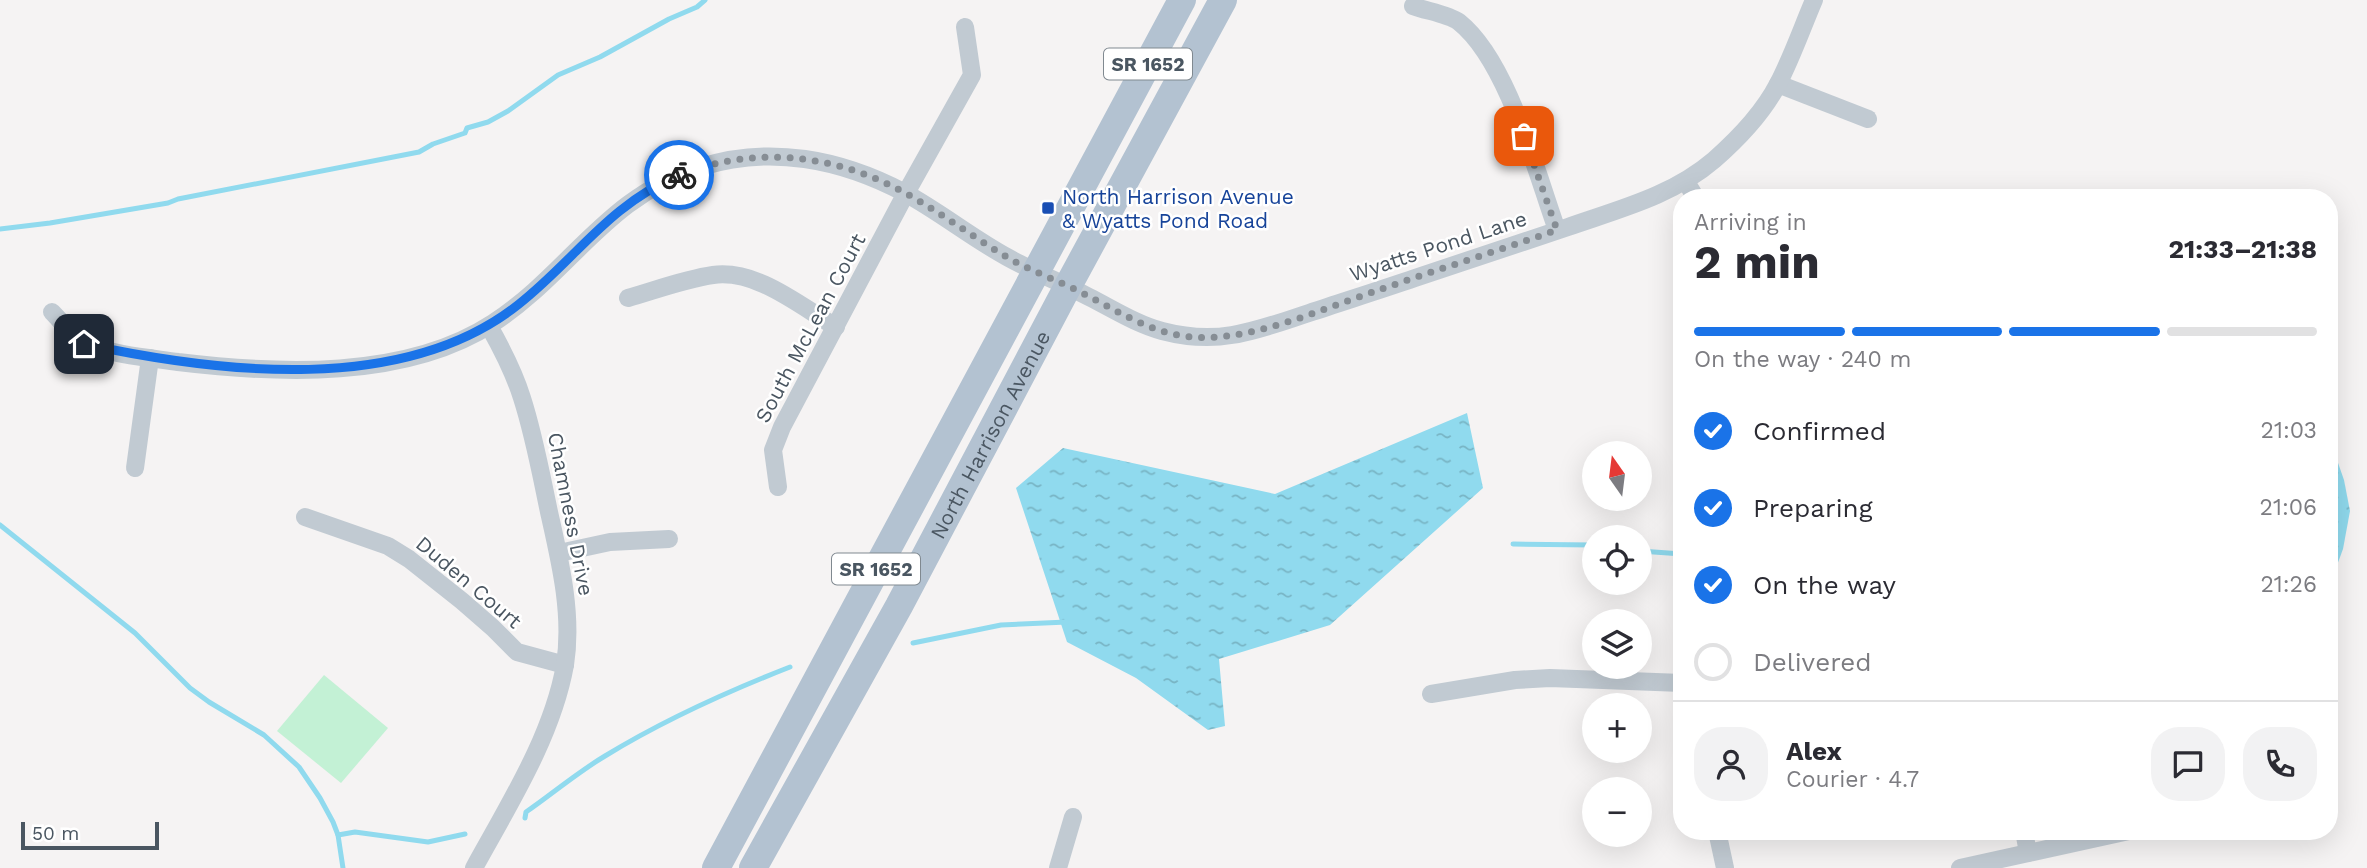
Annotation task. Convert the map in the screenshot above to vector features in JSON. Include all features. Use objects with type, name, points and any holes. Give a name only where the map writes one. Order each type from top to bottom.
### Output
[{"type":"main road","name":"North Harrison Avenue","points":[[716,868],[1182,0]]},
{"type":"main road","name":"North Harrison Avenue","points":[[753,868],[899,606],[1223,0]]},
{"type":"street","name":"Wyatts Pond Lane","points":[[52,312],[84,344],[150,358],[209,366],[281,369],[349,367],[391,362],[459,341],[489,326],[520,304],[609,217],[651,188],[695,169],[748,156],[803,158],[854,170],[906,193],[1007,258],[1141,324],[1183,336],[1224,337],[1276,324],[1557,230],[1654,197],[1686,182],[1739,136],[1760,112],[1778,84],[1814,0]]},
{"type":"street","points":[[1413,6],[1458,21],[1500,76],[1516,113],[1557,230]]},
{"type":"street","name":"South McLean Court","points":[[778,487],[773,450],[782,427],[972,75],[965,27]]},
{"type":"street","points":[[1778,84],[1868,119]]},
{"type":"street","points":[[1686,182],[1690,189]]},
{"type":"street","points":[[628,298],[712,275],[732,275],[757,281],[836,327]]},
{"type":"street","name":"Chamness Drive","points":[[474,868],[541,741],[565,665],[567,621],[559,553],[522,396],[489,326]]},
{"type":"street","points":[[135,468],[150,358]]},
{"type":"street","name":"Duden Court","points":[[305,517],[388,546],[409,559],[461,601],[517,652],[565,665]]},
{"type":"street","points":[[559,553],[610,542],[669,539]]},
{"type":"street","points":[[1431,694],[1515,680],[1550,678],[1673,683]]},
{"type":"street","points":[[1058,868],[1073,817]]},
{"type":"street","points":[[1719,840],[1726,868]]},
{"type":"street","points":[[2026,840],[2028,853]]},
{"type":"street","points":[[1960,868],[2088,840]]},
{"type":"green space","points":[[324,675],[388,728],[341,783],[277,731]]},
{"type":"water","points":[[1467,413],[1483,488],[1330,625],[1219,659],[1225,726],[1208,730],[1136,678],[1067,642],[1016,488],[1063,448],[1275,494]]},
{"type":"water","points":[[2338,463],[2350,511],[2338,563]]},
{"type":"waterway","points":[[0,229],[168,203],[419,152],[465,133],[467,128],[488,122],[558,75],[600,57],[669,19],[697,7],[705,0]]},
{"type":"waterway","points":[[0,525],[135,633],[190,688],[264,735],[299,767],[333,822],[338,835],[343,868]]},
{"type":"waterway","points":[[1513,544],[1582,545]]},
{"type":"waterway","points":[[1652,552],[1673,553]]},
{"type":"waterway","points":[[913,643],[1001,625],[1067,622]]},
{"type":"waterway","points":[[525,818],[526,812],[565,783],[627,743],[696,707],[790,667]]},
{"type":"waterway","points":[[338,835],[355,832],[428,842],[465,834]]},
{"type":"way so far","points":[[679,175],[748,156],[803,158],[854,170],[906,193],[1007,258],[1141,324],[1183,336],[1224,337],[1276,324],[1557,230],[1524,136]]},
{"type":"place","name":"North Harrison Avenue & Wyatts Pond Road","points":[[1048,208]]},
{"type":"route","points":[[84,344],[150,358],[209,366],[281,369],[349,367],[391,362],[429,352],[489,326],[520,304],[609,217],[651,188],[679,175]]}]
